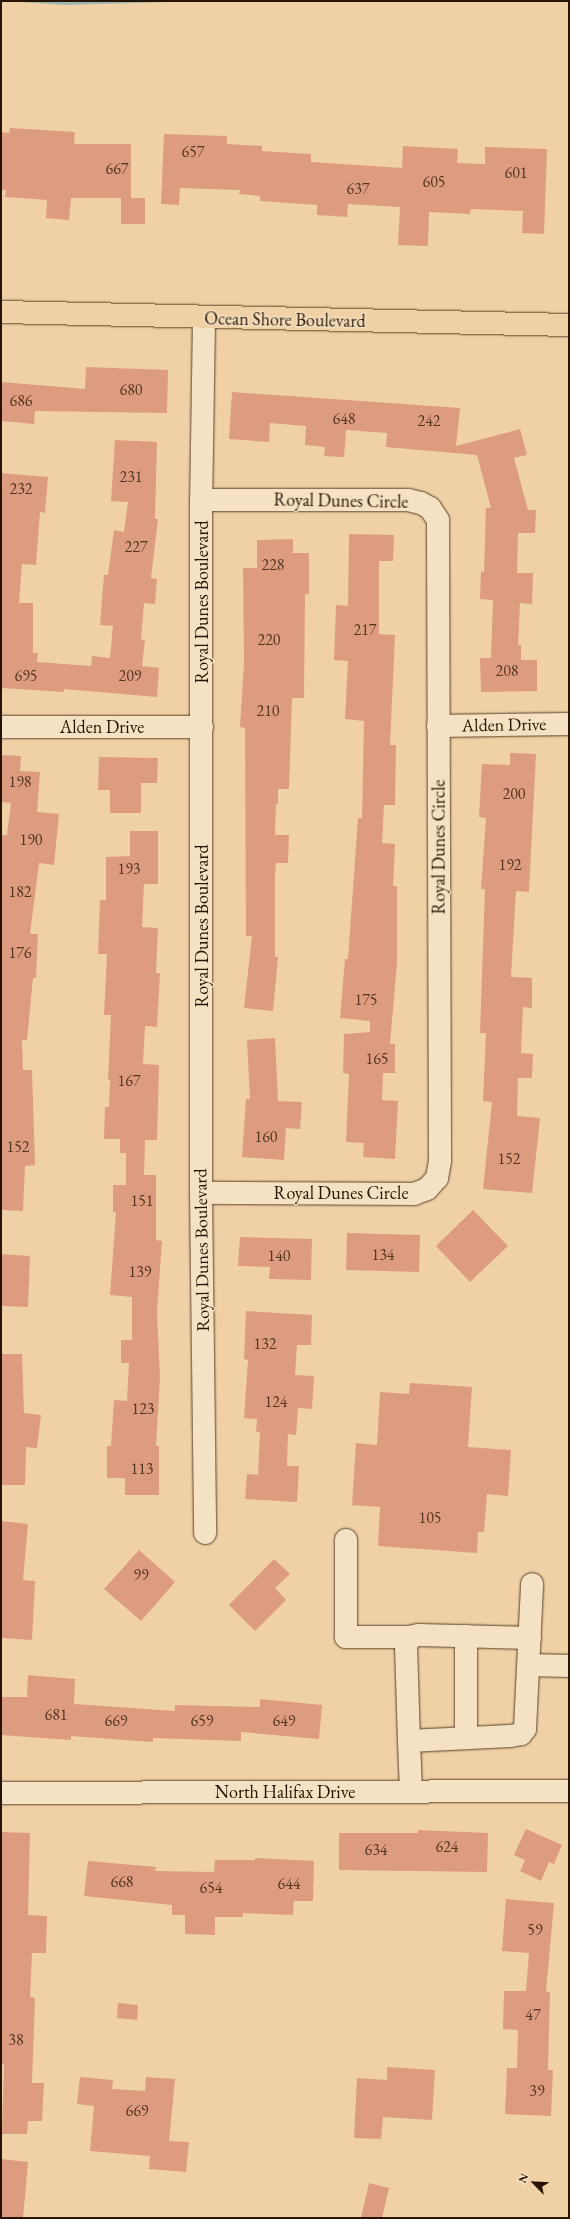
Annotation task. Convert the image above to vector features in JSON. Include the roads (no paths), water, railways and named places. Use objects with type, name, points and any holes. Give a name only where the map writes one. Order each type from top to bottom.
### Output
[{"type":"main road","name":"Ocean Shore Boulevard","points":[[1,312],[204,318],[569,325]]},
{"type":"street","name":"Royal Dunes Boulevard","points":[[204,318],[201,500],[202,1193],[205,1533]]},
{"type":"street","name":"Royal Dunes Circle","points":[[201,500],[408,500],[421,503],[430,508],[438,520],[440,1161],[437,1178],[427,1189],[414,1194],[202,1193]]},
{"type":"street","name":"Alden Drive","points":[[438,726],[569,724]]},
{"type":"street","name":"Alden Drive","points":[[1,727],[202,727]]},
{"type":"street","points":[[346,1540],[346,1637],[410,1637],[419,1634],[530,1638]]},
{"type":"street","points":[[409,1741],[521,1734],[527,1725],[532,1584]]},
{"type":"street","points":[[466,1636],[466,1738]]},
{"type":"street","points":[[410,1637],[406,1646],[411,1792]]},
{"type":"street","points":[[529,1665],[569,1666]]},
{"type":"street","name":"North Halifax Drive","points":[[1,1793],[569,1791]]},
{"type":"water","points":[[6,1],[203,1],[64,5]]}]
